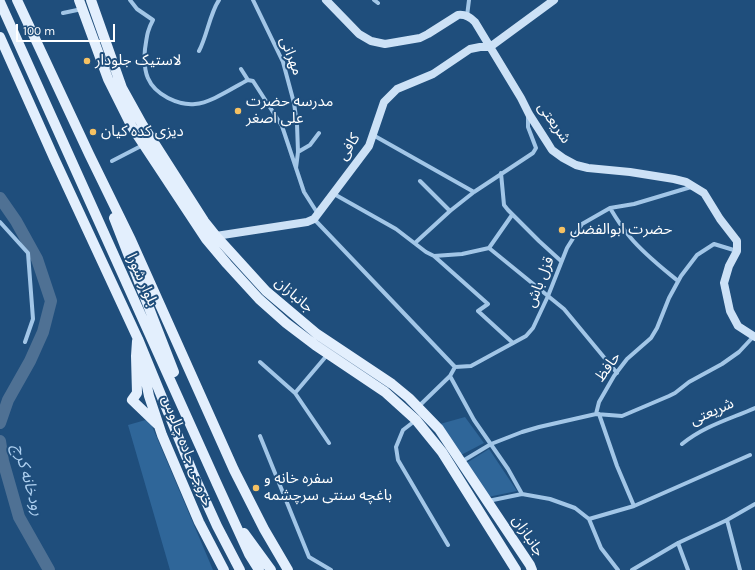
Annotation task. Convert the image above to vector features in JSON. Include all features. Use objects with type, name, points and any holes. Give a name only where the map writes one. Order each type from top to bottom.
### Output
[{"type":"main road","points":[[18,0],[89,154],[131,240],[234,470],[264,529],[288,570]]},
{"type":"main road","name":"جانبازان","points":[[91,0],[122,88],[142,124],[204,221],[211,238],[266,291],[317,334],[392,384],[418,406],[439,429],[532,570]]},
{"type":"main road","name":"بلوار شورا","points":[[0,2],[249,554],[259,570]]},
{"type":"main road","name":"جانبازان","points":[[81,4],[111,87],[132,127],[143,145],[211,238],[227,264],[259,299],[286,323],[328,354],[385,392],[416,420],[442,452],[516,570]]},
{"type":"main road","name":"بلوار شورا","points":[[0,37],[54,158],[138,338],[217,526],[240,570]]},
{"type":"main road","points":[[89,154],[176,376],[197,438]]},
{"type":"main road","points":[[138,338],[136,356],[137,393],[132,400],[160,427]]},
{"type":"main road","name":"خروجی جاده چالوس","points":[[138,338],[149,396],[160,427],[199,522],[224,570]]},
{"type":"main road","points":[[470,496],[473,489],[477,488],[480,490]]},
{"type":"main road","points":[[235,521],[271,570]]},
{"type":"street","points":[[130,0],[137,10],[153,20],[148,30],[144,69],[150,82],[162,95],[180,103],[196,104],[218,96],[248,80]]},
{"type":"street","points":[[199,52],[219,0]]},
{"type":"street","name":"مهرانی","points":[[253,0],[283,62],[296,116],[298,152],[296,168],[304,192],[316,217],[455,367]]},
{"type":"street","points":[[326,0],[359,34],[371,41],[385,44],[420,38],[458,15],[463,14],[467,16],[469,0]]},
{"type":"street","points":[[490,47],[554,0]]},
{"type":"street","points":[[62,13],[81,4]]},
{"type":"street","name":"شریعتی","points":[[467,16],[475,22],[521,98],[528,114],[552,150],[569,162],[588,168],[630,172],[674,179],[694,186],[704,193],[720,219],[737,241],[737,251]]},
{"type":"street","name":"کافی","points":[[316,217],[369,146],[384,102],[397,89],[433,74],[470,49],[490,47]]},
{"type":"street","points":[[241,69],[248,80],[253,81],[282,126],[296,168]]},
{"type":"street","points":[[415,243],[450,211],[474,192],[529,156],[536,148],[528,127],[528,114]]},
{"type":"street","points":[[298,152],[310,145],[319,133]]},
{"type":"street","points":[[373,134],[474,192]]},
{"type":"street","points":[[112,161],[143,145]]},
{"type":"street","points":[[501,173],[504,205],[512,215],[561,261]]},
{"type":"street","points":[[420,181],[450,211]]},
{"type":"street","name":"قزل باش","points":[[455,367],[471,366],[526,336],[533,328],[548,296],[561,261],[582,224],[610,208],[634,204],[694,186]]},
{"type":"street","points":[[334,194],[393,227],[426,252],[434,256],[488,304],[478,311],[513,343]]},
{"type":"street","points":[[610,208],[628,236],[653,261],[678,281]]},
{"type":"street","points":[[434,256],[462,254],[490,248],[512,215]]},
{"type":"street","points":[[211,238],[307,222],[316,217]]},
{"type":"street","points":[[0,222],[28,253],[33,319],[25,342]]},
{"type":"street","name":"حافظ","points":[[597,414],[599,402],[616,372],[627,359],[651,338],[660,324],[669,298],[678,281],[698,255],[714,244],[737,251]]},
{"type":"street","points":[[490,248],[564,309],[616,372]]},
{"type":"street","points":[[461,462],[491,444],[539,427],[597,414],[622,416],[675,393],[689,382],[722,364],[739,352],[754,337],[738,326],[730,311],[724,283],[729,266],[737,251]]},
{"type":"street","points":[[295,393],[328,354]]},
{"type":"street","points":[[260,362],[295,393],[329,443]]},
{"type":"street","points":[[418,406],[450,376],[455,367]]},
{"type":"street","points":[[450,376],[474,420],[491,444],[522,494]]},
{"type":"street","name":"شریعتی","points":[[682,444],[693,435],[705,429],[755,408]]},
{"type":"street","points":[[597,414],[634,506]]},
{"type":"street","points":[[416,420],[403,430],[396,447],[398,460],[448,545]]},
{"type":"street","points":[[260,436],[309,557],[331,570]]},
{"type":"street","points":[[589,519],[634,506],[750,455]]},
{"type":"street","points":[[488,502],[522,494],[550,499],[575,508],[589,519],[601,548],[618,570]]},
{"type":"street","points":[[632,570],[755,504]]},
{"type":"street","points":[[727,520],[740,570]]},
{"type":"street","points":[[678,544],[688,570]]},
{"type":"shaded area","points":[[465,417],[484,443],[461,455],[440,424]]},
{"type":"shaded area","points":[[149,419],[213,570],[170,570],[128,425]]},
{"type":"shaded area","points":[[489,449],[517,491],[488,497],[465,464]]},
{"type":"waterway","name":"رودخانه کرج","points":[[0,198],[16,221],[37,259],[51,301],[43,332],[30,361],[8,400],[0,423]]},
{"type":"waterway","name":"رودخانه کرج","points":[[0,441],[3,461],[19,517],[49,570]]},
{"type":"place","name":"لاستیک جلودار","points":[[87,61]]},
{"type":"place","name":"مدرسه حضرت علی اصغر","points":[[238,111]]},
{"type":"place","name":"دیزی کده کیان","points":[[93,132]]},
{"type":"place","name":"حضرت ابوالفضل","points":[[562,230]]},
{"type":"place","name":"سفره خانه و باغچه سنتی سرچشمه","points":[[256,488]]}]
